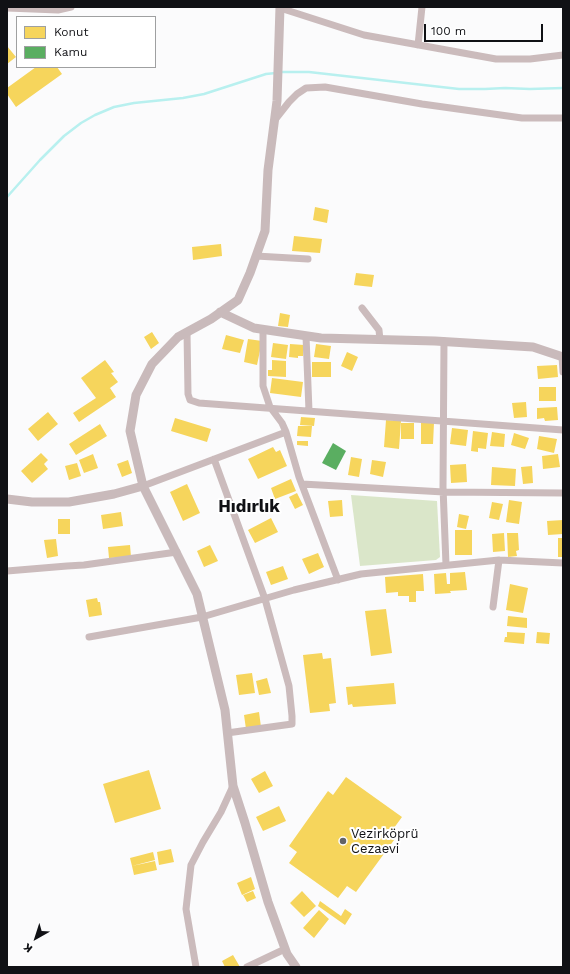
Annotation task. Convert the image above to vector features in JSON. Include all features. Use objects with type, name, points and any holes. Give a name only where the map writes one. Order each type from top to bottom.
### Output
[{"type":"street","points":[[7,8],[45,8],[58,10],[71,7]]},
{"type":"street","points":[[418,45],[422,7]]},
{"type":"street","points":[[296,967],[286,954],[268,902],[233,786],[225,710],[197,594],[143,486],[130,431],[136,395],[152,364],[178,337],[211,319],[238,300],[250,273],[265,231],[268,170],[277,100],[280,10],[364,35],[496,59],[530,59],[563,55]]},
{"type":"street","points":[[274,121],[297,94],[306,88],[325,87],[422,104],[522,118],[563,118]]},
{"type":"street","points":[[256,256],[308,260]]},
{"type":"street","points":[[362,308],[379,330],[380,340]]},
{"type":"street","points":[[220,312],[254,328],[321,338],[444,341],[533,347],[562,357],[563,372]]},
{"type":"street","points":[[263,329],[263,386],[270,407],[282,423],[286,432],[302,484],[338,580]]},
{"type":"street","points":[[187,332],[188,394],[190,400],[199,403],[270,407],[563,430]]},
{"type":"street","points":[[306,336],[309,410]]},
{"type":"street","points":[[444,341],[444,492],[446,565]]},
{"type":"street","points":[[7,499],[32,502],[69,502],[114,494],[143,486],[286,432]]},
{"type":"street","points":[[214,459],[265,599],[289,686],[292,724],[227,733]]},
{"type":"street","points":[[302,484],[444,492],[563,493]]},
{"type":"street","points":[[7,572],[84,565],[177,552]]},
{"type":"street","points":[[493,607],[499,560]]},
{"type":"street","points":[[89,637],[202,617],[294,590],[361,574],[499,560],[563,563]]},
{"type":"street","points":[[196,967],[186,909],[191,865],[221,812],[233,786]]},
{"type":"street","points":[[247,967],[285,949]]},
{"type":"green space","points":[[351,495],[437,501],[440,557],[436,560],[360,566]]},
{"type":"building: Konut","points":[[7,46],[16,57],[7,64]]},
{"type":"building: Konut","points":[[35,68],[58,68],[62,74],[16,107],[7,94],[7,88]]},
{"type":"building: Konut","points":[[315,207],[329,210],[327,223],[313,220]]},
{"type":"building: Konut","points":[[294,236],[322,239],[320,253],[292,251]]},
{"type":"building: Konut","points":[[221,244],[222,256],[193,260],[192,247]]},
{"type":"building: Konut","points":[[356,273],[374,275],[372,287],[354,285]]},
{"type":"building: Konut","points":[[280,313],[290,315],[288,327],[278,326]]},
{"type":"building: Konut","points":[[152,332],[159,343],[151,349],[144,337]]},
{"type":"building: Konut","points":[[226,335],[244,340],[240,353],[222,349]]},
{"type":"building: Konut","points":[[248,339],[262,341],[257,365],[244,362]]},
{"type":"building: Konut","points":[[273,343],[288,345],[286,359],[271,357]]},
{"type":"building: Konut","points":[[290,344],[304,345],[303,356],[298,356],[298,358],[289,357]]},
{"type":"building: Konut","points":[[316,344],[331,346],[329,359],[314,357]]},
{"type":"building: Konut","points":[[347,352],[358,357],[352,371],[341,366]]},
{"type":"building: Konut","points":[[105,360],[114,372],[111,373],[118,382],[110,388],[116,397],[79,422],[73,413],[96,398],[81,378]]},
{"type":"building: Konut","points":[[272,360],[286,361],[286,377],[268,376],[268,370],[272,370]]},
{"type":"building: Konut","points":[[312,362],[331,362],[331,377],[312,377]]},
{"type":"building: Konut","points":[[557,365],[558,377],[538,379],[537,366]]},
{"type":"building: Konut","points":[[272,378],[303,382],[301,397],[270,393]]},
{"type":"building: Konut","points":[[539,387],[556,387],[556,401],[539,401]]},
{"type":"building: Konut","points":[[526,402],[527,417],[514,418],[512,403]]},
{"type":"building: Konut","points":[[557,407],[558,420],[545,421],[544,418],[537,419],[537,408]]},
{"type":"building: Konut","points":[[48,412],[58,424],[38,441],[28,429]]},
{"type":"building: Konut","points":[[301,417],[315,418],[314,426],[300,425]]},
{"type":"building: Konut","points":[[175,418],[211,429],[207,442],[171,431]]},
{"type":"building: Konut","points":[[386,420],[401,421],[399,449],[384,447]]},
{"type":"building: Konut","points":[[401,423],[414,423],[414,439],[401,439]]},
{"type":"building: Konut","points":[[421,423],[434,423],[433,444],[421,444]]},
{"type":"building: Konut","points":[[100,424],[107,436],[76,455],[69,444]]},
{"type":"building: Konut","points":[[298,426],[312,426],[311,437],[297,436]]},
{"type":"building: Konut","points":[[452,428],[468,430],[466,446],[450,444]]},
{"type":"building: Konut","points":[[473,431],[488,433],[486,449],[478,448],[478,452],[471,451]]},
{"type":"building: Konut","points":[[492,432],[505,434],[504,447],[490,446]]},
{"type":"building: Konut","points":[[514,433],[529,438],[525,449],[511,445]]},
{"type":"building: Konut","points":[[539,436],[557,439],[554,453],[537,449]]},
{"type":"building: Konut","points":[[297,441],[308,441],[308,446],[297,445]]},
{"type":"building: Konut","points":[[273,447],[276,452],[280,450],[287,466],[258,479],[248,459]]},
{"type":"building: Konut","points":[[41,453],[48,460],[44,464],[48,469],[32,483],[21,471]]},
{"type":"building: Konut","points":[[93,454],[98,468],[84,473],[79,460]]},
{"type":"building: Konut","points":[[558,454],[560,467],[543,469],[542,456]]},
{"type":"building: Konut","points":[[351,457],[362,459],[359,477],[348,475]]},
{"type":"building: Konut","points":[[128,460],[132,473],[122,477],[117,464]]},
{"type":"building: Konut","points":[[372,460],[386,462],[383,477],[370,474]]},
{"type":"building: Konut","points":[[77,463],[81,476],[69,480],[65,466]]},
{"type":"building: Konut","points":[[466,464],[467,482],[451,483],[450,465]]},
{"type":"building: Konut","points":[[532,466],[533,483],[523,484],[521,467]]},
{"type":"building: Konut","points":[[492,467],[516,469],[515,486],[491,485]]},
{"type":"building: Konut","points":[[291,479],[296,491],[275,499],[271,488]]},
{"type":"building: Konut","points":[[187,484],[200,513],[183,521],[170,492]]},
{"type":"building: Konut","points":[[297,493],[303,505],[295,509],[289,497]]},
{"type":"building: Konut","points":[[342,500],[343,516],[330,517],[328,501]]},
{"type":"building: Konut","points":[[509,500],[522,502],[519,524],[506,522]]},
{"type":"building: Konut","points":[[492,502],[503,504],[499,520],[489,518]]},
{"type":"building: Konut","points":[[121,512],[123,526],[103,529],[101,515]]},
{"type":"building: Konut","points":[[459,514],[469,516],[466,529],[457,527]]},
{"type":"building: Konut","points":[[271,518],[278,532],[255,543],[248,530]]},
{"type":"building: Konut","points":[[58,519],[70,519],[70,534],[58,534]]},
{"type":"building: Konut","points":[[563,520],[563,534],[548,535],[547,521]]},
{"type":"building: Konut","points":[[455,530],[472,530],[472,555],[455,555]]},
{"type":"building: Konut","points":[[504,533],[505,551],[493,552],[492,534]]},
{"type":"building: Konut","points":[[507,533],[518,533],[519,550],[516,551],[517,556],[508,557]]},
{"type":"building: Konut","points":[[558,538],[563,538],[563,557],[558,557]]},
{"type":"building: Konut","points":[[56,539],[58,556],[47,558],[44,540]]},
{"type":"building: Konut","points":[[130,545],[131,557],[109,558],[108,547]]},
{"type":"building: Konut","points":[[210,545],[218,561],[204,567],[197,551]]},
{"type":"building: Konut","points":[[318,553],[324,567],[309,574],[302,559]]},
{"type":"building: Konut","points":[[283,566],[288,579],[271,585],[266,572]]},
{"type":"building: Konut","points":[[465,572],[467,590],[450,591],[451,593],[435,594],[434,574],[446,573],[447,584],[450,584],[450,573]]},
{"type":"building: Konut","points":[[423,574],[424,591],[416,591],[416,602],[409,602],[409,596],[398,596],[398,592],[386,593],[385,577]]},
{"type":"building: Konut","points":[[510,584],[528,588],[523,613],[506,610]]},
{"type":"building: Konut","points":[[97,598],[98,602],[100,602],[102,615],[89,617],[86,600]]},
{"type":"building: Konut","points":[[386,609],[392,653],[371,656],[365,611]]},
{"type":"building: Konut","points":[[508,616],[527,618],[527,628],[507,626]]},
{"type":"building: Konut","points":[[507,632],[525,633],[524,644],[504,642],[505,637],[507,637]]},
{"type":"building: Konut","points":[[537,632],[550,633],[549,644],[536,643]]},
{"type":"building: Konut","points":[[322,653],[323,659],[331,658],[336,703],[329,704],[330,711],[310,713],[303,655]]},
{"type":"building: Konut","points":[[252,673],[255,693],[239,695],[236,675]]},
{"type":"building: Konut","points":[[267,678],[271,693],[259,695],[256,681]]},
{"type":"building: Konut","points":[[394,683],[396,704],[353,707],[352,704],[348,705],[346,687]]},
{"type":"building: Konut","points":[[259,712],[261,727],[246,729],[244,715]]},
{"type":"building: Konut","points":[[149,770],[161,809],[115,823],[103,784]]},
{"type":"building: Konut","points":[[265,771],[273,786],[259,793],[251,779]]},
{"type":"building: Konut","name":"Vezirköprü Cezaevi","points":[[346,777],[402,817],[391,832],[397,836],[356,892],[347,886],[338,898],[289,863],[297,852],[289,846],[328,791],[333,795]]},
{"type":"building: Konut","points":[[279,806],[286,821],[263,831],[256,817]]},
{"type":"building: Konut","points":[[171,849],[174,862],[159,865],[157,852]]},
{"type":"building: Konut","points":[[153,852],[155,860],[132,866],[130,858]]},
{"type":"building: Konut","points":[[155,861],[157,870],[134,875],[132,866]]},
{"type":"building: Konut","points":[[251,877],[255,889],[242,895],[237,883]]},
{"type":"building: Konut","points":[[253,891],[256,898],[247,902],[243,895]]},
{"type":"building: Konut","points":[[302,891],[316,906],[304,917],[290,903]]},
{"type":"building: Konut","points":[[320,901],[341,916],[345,909],[352,914],[345,925],[318,906]]},
{"type":"building: Konut","points":[[319,910],[329,919],[314,938],[303,928]]},
{"type":"building: Konut","points":[[233,955],[240,967],[225,967],[222,961]]},
{"type":"building: Kamu","points":[[333,443],[346,451],[336,470],[322,463]]},
{"type":"waterway","points":[[281,72],[309,72],[459,89],[563,88]]},
{"type":"waterway","points":[[7,197],[64,136],[81,123],[95,115],[114,107],[134,103],[183,98],[204,94],[266,74],[276,73]]},
{"type":"place","name":"Vezirköprü Cezaevi","points":[[343,841]]},
{"type":"district","name":"Hıdırlık","points":[[249,507]]}]
